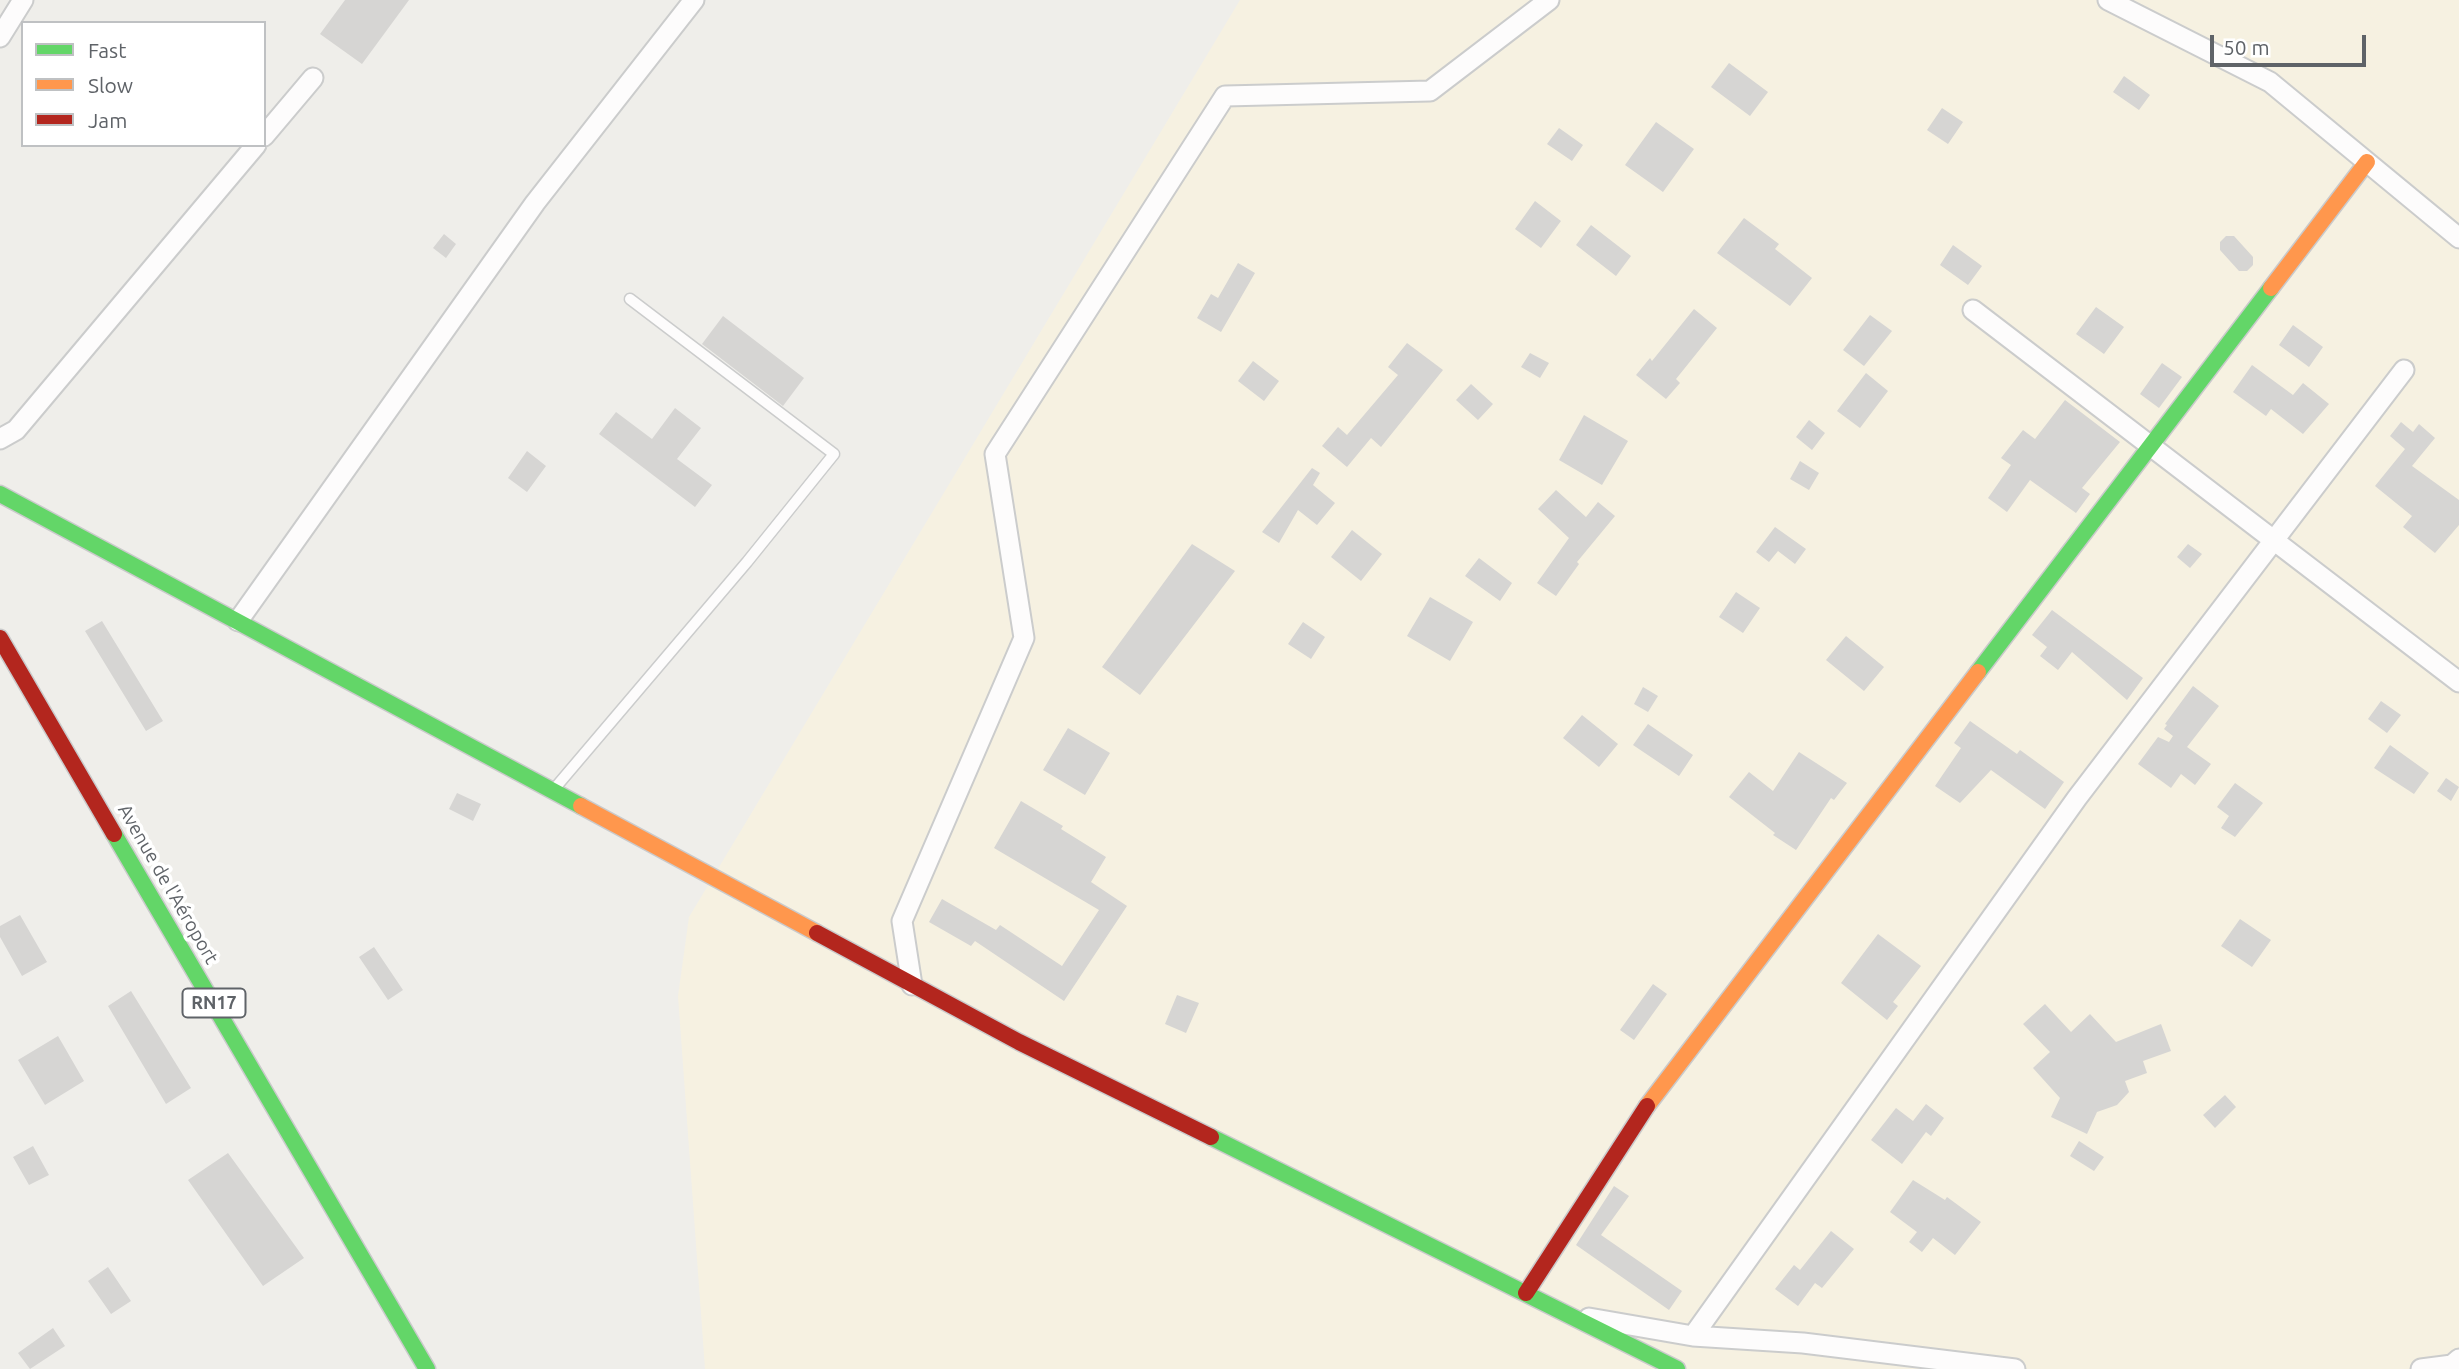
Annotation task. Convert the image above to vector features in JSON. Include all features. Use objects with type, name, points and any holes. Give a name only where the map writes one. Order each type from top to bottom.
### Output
[{"type":"street","points":[[0,37],[25,2],[23,0]]},
{"type":"street","points":[[238,621],[535,203],[694,0]]},
{"type":"street","points":[[912,985],[902,921],[1024,638],[995,454],[1224,96],[1430,90],[1549,0]]},
{"type":"street","points":[[2108,0],[2270,82],[2459,238]]},
{"type":"street","points":[[266,134],[313,78]]},
{"type":"street","points":[[0,439],[16,430],[254,147]]},
{"type":"street","points":[[1525,1293],[1641,1114],[2367,162]]},
{"type":"street","points":[[1973,310],[2459,682]]},
{"type":"street","points":[[1693,1336],[2077,798],[2404,370]]},
{"type":"street","points":[[0,494],[1031,1048],[1677,1369]]},
{"type":"street","name":"Avenue de l'Aéroport","points":[[0,638],[427,1369]]},
{"type":"street","points":[[1567,1314],[1693,1336],[1803,1343],[2015,1369]]},
{"type":"street","points":[[2421,1369],[2452,1365],[2459,1359]]},
{"type":"lane","points":[[552,791],[747,562],[834,454],[630,299]]},
{"type":"sand","points":[[1240,0],[2459,0],[2459,1369],[705,1369],[678,996],[689,917]]},
{"type":"building","points":[[345,0],[409,0],[362,64],[320,34]]},
{"type":"building","points":[[1729,63],[1768,92],[1750,116],[1711,87]]},
{"type":"building","points":[[2124,76],[2150,95],[2139,110],[2113,92]]},
{"type":"building","points":[[1942,108],[1963,122],[1948,144],[1927,130]]},
{"type":"building","points":[[1656,122],[1694,149],[1663,192],[1625,165]]},
{"type":"building","points":[[1559,128],[1583,145],[1572,161],[1547,144]]},
{"type":"building","points":[[1535,201],[1561,221],[1541,248],[1515,229]]},
{"type":"building","points":[[1744,218],[1779,244],[1775,249],[1812,278],[1790,306],[1717,253]]},
{"type":"building","points":[[1591,225],[1631,256],[1616,276],[1576,245]]},
{"type":"building","points":[[444,234],[456,244],[446,258],[433,248]]},
{"type":"building","points":[[2226,236],[2234,236],[2253,257],[2253,265],[2247,271],[2239,271],[2220,250],[2220,242]]},
{"type":"building","points":[[1953,245],[1982,266],[1968,285],[1940,265]]},
{"type":"building","points":[[1238,263],[1255,273],[1221,332],[1197,318],[1211,294],[1218,298]]},
{"type":"building","points":[[2096,307],[2124,327],[2104,354],[2076,334]]},
{"type":"building","points":[[1694,309],[1717,328],[1676,379],[1680,383],[1666,399],[1636,375],[1650,358],[1652,361]]},
{"type":"building","points":[[1870,315],[1892,331],[1864,366],[1843,350]]},
{"type":"building","points":[[723,316],[804,378],[783,406],[702,344]]},
{"type":"building","points":[[2293,325],[2323,347],[2309,367],[2279,345]]},
{"type":"building","points":[[1407,343],[1443,370],[1381,447],[1371,438],[1347,467],[1322,446],[1338,427],[1347,435],[1398,375],[1388,367]]},
{"type":"building","points":[[1530,353],[1549,363],[1540,378],[1521,367]]},
{"type":"building","points":[[1253,361],[1279,381],[1264,401],[1238,381]]},
{"type":"building","points":[[2162,363],[2182,377],[2159,408],[2140,394]]},
{"type":"building","points":[[2252,365],[2293,395],[2303,383],[2329,404],[2303,434],[2271,409],[2266,416],[2233,392]]},
{"type":"building","points":[[1866,373],[1888,391],[1860,428],[1837,411]]},
{"type":"building","points":[[1471,384],[1493,404],[1478,420],[1456,400]]},
{"type":"building","points":[[2065,400],[2120,442],[2082,488],[2090,494],[2076,513],[2030,480],[2007,512],[1988,498],[2011,465],[2001,458],[2023,430],[2035,439]]},
{"type":"building","points":[[675,408],[701,428],[677,459],[712,485],[695,507],[599,434],[616,412],[652,439]]},
{"type":"building","points":[[1584,415],[1628,441],[1602,485],[1559,460]]},
{"type":"building","points":[[1809,420],[1825,433],[1812,450],[1796,437]]},
{"type":"building","points":[[2401,422],[2413,432],[2419,424],[2435,438],[2412,466],[2459,500],[2459,525],[2435,553],[2403,527],[2412,516],[2375,486],[2405,449],[2390,436]]},
{"type":"building","points":[[527,451],[546,466],[527,492],[508,478]]},
{"type":"building","points":[[1800,461],[1819,473],[1809,490],[1790,479]]},
{"type":"building","points":[[1312,468],[1320,473],[1313,485],[1335,503],[1317,525],[1298,510],[1279,543],[1262,532]]},
{"type":"building","points":[[1556,490],[1586,517],[1598,502],[1615,516],[1577,562],[1579,564],[1556,596],[1537,583],[1569,538],[1538,509]]},
{"type":"building","points":[[1775,527],[1806,549],[1795,564],[1778,551],[1769,562],[1756,552]]},
{"type":"building","points":[[1352,530],[1382,554],[1361,581],[1331,557]]},
{"type":"building","points":[[1192,544],[1235,571],[1140,695],[1102,667]]},
{"type":"building","points":[[2188,544],[2202,554],[2190,568],[2177,557]]},
{"type":"building","points":[[1479,558],[1512,583],[1500,601],[1465,576]]},
{"type":"building","points":[[1736,592],[1760,608],[1743,633],[1719,617]]},
{"type":"building","points":[[1430,597],[1473,622],[1450,661],[1407,636]]},
{"type":"building","points":[[2052,610],[2143,678],[2127,700],[2072,652],[2058,670],[2040,656],[2047,647],[2032,635]]},
{"type":"building","points":[[102,621],[163,721],[146,731],[85,631]]},
{"type":"building","points":[[1303,622],[1325,637],[1311,659],[1288,644]]},
{"type":"building","points":[[1846,636],[1884,667],[1864,691],[1826,660]]},
{"type":"building","points":[[2193,686],[2219,706],[2187,747],[2211,764],[2195,785],[2181,774],[2171,788],[2138,764],[2158,737],[2169,742],[2173,736],[2164,729],[2167,725],[2165,724]]},
{"type":"building","points":[[1643,687],[1658,696],[1648,712],[1634,704]]},
{"type":"building","points":[[2381,701],[2401,715],[2387,733],[2368,719]]},
{"type":"building","points":[[1582,715],[1618,744],[1599,767],[1563,738]]},
{"type":"building","points":[[1970,721],[2017,754],[2020,750],[2064,782],[2045,809],[1991,770],[1960,803],[1935,786],[1961,748],[1954,743]]},
{"type":"building","points":[[1648,724],[1693,755],[1679,776],[1633,745]]},
{"type":"building","points":[[1068,728],[1110,753],[1085,795],[1043,770]]},
{"type":"building","points":[[2390,745],[2429,773],[2414,794],[2374,768]]},
{"type":"building","points":[[1799,752],[1847,783],[1834,800],[1831,798],[1796,850],[1773,835],[1775,833],[1729,797],[1749,772],[1773,791]]},
{"type":"building","points":[[2446,778],[2459,787],[2451,801],[2437,791]]},
{"type":"building","points":[[2235,783],[2263,803],[2235,837],[2221,828],[2229,816],[2217,807]]},
{"type":"building","points":[[457,793],[481,804],[473,821],[449,809]]},
{"type":"building","points":[[1021,801],[1063,826],[1061,829],[1106,857],[1091,882],[1127,906],[1064,1001],[975,941],[971,946],[929,922],[942,899],[996,930],[1000,925],[1062,966],[1099,910],[994,848]]},
{"type":"building","points":[[20,915],[47,962],[22,976],[0,937],[0,926]]},
{"type":"building","points":[[2240,919],[2271,940],[2252,967],[2221,946]]},
{"type":"building","points":[[1878,934],[1921,966],[1893,1002],[1898,1006],[1887,1020],[1841,983]]},
{"type":"building","points":[[374,947],[403,990],[388,1000],[359,957]]},
{"type":"building","points":[[1653,984],[1667,994],[1634,1040],[1620,1030]]},
{"type":"building","points":[[131,991],[191,1088],[166,1104],[108,1006]]},
{"type":"building","points":[[1177,995],[1199,1003],[1186,1033],[1165,1024]]},
{"type":"building","points":[[2045,1004],[2071,1032],[2090,1014],[2116,1042],[2161,1024],[2171,1051],[2143,1061],[2147,1073],[2125,1081],[2129,1092],[2117,1105],[2097,1112],[2087,1134],[2051,1117],[2060,1098],[2033,1068],[2050,1052],[2023,1024]]},
{"type":"building","points":[[58,1036],[84,1081],[45,1105],[18,1060]]},
{"type":"building","points":[[2225,1095],[2236,1107],[2215,1128],[2203,1115]]},
{"type":"building","points":[[1926,1104],[1944,1118],[1931,1136],[1926,1132],[1902,1164],[1871,1140],[1896,1108],[1913,1121]]},
{"type":"building","points":[[2079,1141],[2104,1157],[2094,1171],[2070,1156]]},
{"type":"building","points":[[33,1146],[49,1175],[29,1185],[13,1157]]},
{"type":"building","points":[[228,1153],[304,1258],[263,1286],[188,1180]]},
{"type":"building","points":[[1913,1180],[1945,1200],[1947,1197],[1981,1222],[1955,1255],[1933,1238],[1922,1252],[1909,1242],[1917,1232],[1890,1212]]},
{"type":"building","points":[[1614,1186],[1629,1196],[1601,1235],[1682,1291],[1669,1310],[1576,1245]]},
{"type":"building","points":[[1831,1231],[1854,1249],[1822,1288],[1815,1283],[1798,1306],[1775,1289],[1794,1265],[1800,1270]]},
{"type":"building","points":[[108,1267],[131,1301],[111,1314],[88,1281]]},
{"type":"building","points":[[53,1328],[65,1346],[30,1369],[18,1353]]},
{"type":"traffic: fast","points":[[1978,672],[2271,288]]},
{"type":"traffic: fast","points":[[0,494],[581,806]]},
{"type":"traffic: fast","points":[[114,834],[427,1369]]},
{"type":"traffic: fast","points":[[1211,1137],[1677,1369]]},
{"type":"traffic: slow","points":[[2271,288],[2367,162]]},
{"type":"traffic: slow","points":[[1647,1106],[1978,672]]},
{"type":"traffic: slow","points":[[581,806],[817,933]]},
{"type":"traffic: jam","points":[[0,638],[114,834]]},
{"type":"traffic: jam","points":[[817,933],[1019,1042],[1211,1137]]},
{"type":"traffic: jam","points":[[1526,1293],[1647,1106]]}]
